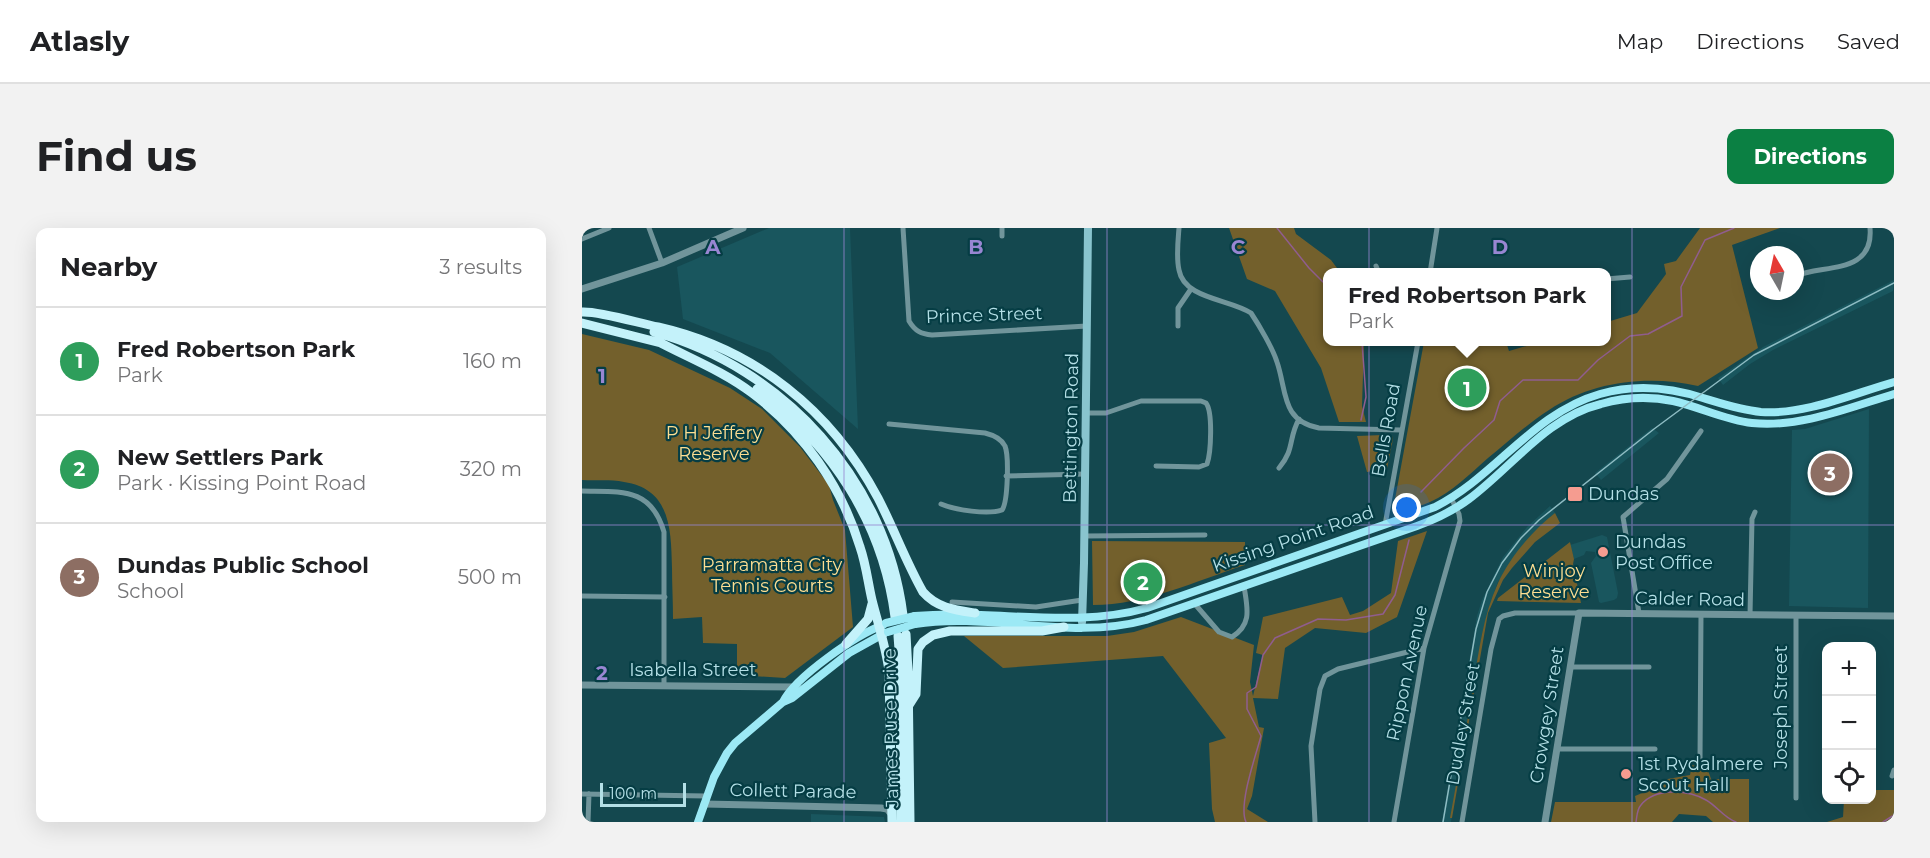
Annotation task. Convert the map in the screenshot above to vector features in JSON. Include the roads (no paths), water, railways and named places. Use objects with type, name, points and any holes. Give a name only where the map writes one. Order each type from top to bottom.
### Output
[{"type":"highway","points":[[582,313],[693,335],[730,351],[784,385],[828,426],[855,459],[878,497],[923,592],[932,602],[946,608],[975,614]]},
{"type":"highway","points":[[582,313],[665,335],[704,350],[741,369],[790,404],[818,431],[832,449],[875,518],[890,555],[901,597],[899,616],[869,524],[841,474],[816,441],[785,411],[737,376],[700,357],[657,341],[582,323]]},
{"type":"highway","points":[[657,341],[717,370],[751,392],[780,416],[802,440],[829,477],[847,513],[861,548],[873,601],[883,629],[889,671],[892,818]]},
{"type":"highway","points":[[846,644],[868,620],[873,601]]},
{"type":"highway","points":[[909,705],[916,694],[918,649],[933,635],[950,631],[1042,631],[1064,627]]},
{"type":"highway","name":"James Ruse Drive","points":[[901,822],[900,663],[902,635],[909,705],[910,822]]},
{"type":"main road","name":"Bettington Road","points":[[1082,628],[1088,228]]},
{"type":"main road","name":"Kissing Point Road","points":[[883,629],[915,620],[975,614],[1103,618],[1147,608],[1385,525],[1451,498],[1549,418],[1567,407],[1599,394],[1628,388],[1657,388],[1689,394],[1739,409],[1784,412],[1810,407],[1894,382]]},
{"type":"main road","name":"Kissing Point Road","points":[[915,620],[1082,628],[1105,628],[1135,623],[1417,526],[1456,508],[1479,492],[1556,426],[1572,415],[1600,404],[1631,398],[1663,399],[1740,421],[1774,423],[1805,420],[1894,394]]},
{"type":"main road","points":[[800,687],[820,664],[846,644],[883,629]]},
{"type":"main road","points":[[698,822],[719,765],[735,743],[783,702],[786,694],[800,687],[883,629]]},
{"type":"street","points":[[582,239],[609,228]]},
{"type":"street","points":[[649,228],[662,263]]},
{"type":"street","points":[[582,290],[662,263],[743,228]]},
{"type":"street","name":"Prince Street","points":[[903,228],[909,321],[917,331],[937,335],[1087,326]]},
{"type":"street","points":[[1002,228],[1002,236]]},
{"type":"street","points":[[1179,228],[1178,269],[1183,281],[1191,290],[1251,313],[1276,360],[1288,406],[1299,419],[1319,428],[1401,430]]},
{"type":"street","points":[[1431,268],[1437,228]]},
{"type":"street","points":[[1804,273],[1843,266],[1856,261],[1866,248],[1870,228]]},
{"type":"street","points":[[1611,279],[1630,277]]},
{"type":"street","points":[[1178,326],[1178,308],[1191,290]]},
{"type":"street","name":"Bells Road","points":[[1385,525],[1417,346]]},
{"type":"street","points":[[1086,414],[1106,413],[1137,401],[1201,401],[1206,403],[1210,413],[1207,464],[1199,467],[1156,466]]},
{"type":"street","points":[[1279,468],[1290,453],[1292,431],[1299,419]]},
{"type":"street","points":[[889,424],[985,433],[994,436],[1005,447],[1006,501],[1002,510],[995,512],[955,509],[941,504]]},
{"type":"street","points":[[1639,613],[1623,517],[1667,478],[1701,431]]},
{"type":"street","points":[[1006,476],[1085,474]]},
{"type":"street","points":[[582,491],[625,492],[645,501],[659,516],[664,532],[664,685]]},
{"type":"street","name":"Rippon Avenue","points":[[1394,822],[1424,648],[1460,521],[1451,498]]},
{"type":"street","points":[[1750,615],[1752,519],[1755,512]]},
{"type":"street","points":[[1085,536],[1204,535]]},
{"type":"street","points":[[1194,603],[1219,632],[1232,637],[1244,627],[1246,620],[1247,605],[1244,586]]},
{"type":"street","points":[[582,596],[665,597]]},
{"type":"street","points":[[952,602],[1036,607],[1082,600]]},
{"type":"street","name":"Calder Road","points":[[1495,631],[1499,620],[1508,613],[1894,616]]},
{"type":"street","name":"Crowgey Street","points":[[1545,822],[1579,613]]},
{"type":"street","points":[[1700,759],[1701,614]]},
{"type":"street","name":"Joseph Street","points":[[1796,616],[1796,798]]},
{"type":"street","name":"Dudley Street","points":[[1462,822],[1495,631]]},
{"type":"street","points":[[1315,822],[1311,746],[1320,689],[1325,676],[1338,669],[1424,648]]},
{"type":"street","points":[[1570,667],[1649,667]]},
{"type":"street","name":"Isabella Street","points":[[582,685],[800,687]]},
{"type":"street","points":[[1557,749],[1655,748]]},
{"type":"street","points":[[588,822],[585,794],[691,795],[705,800]]},
{"type":"street","name":"Collett Parade","points":[[705,800],[882,808]]},
{"type":"street","points":[[882,808],[889,806],[892,800]]},
{"type":"street","points":[[882,808],[887,808],[892,818]]},
{"type":"waterway","points":[[1277,228],[1323,282]]},
{"type":"waterway","points":[[1421,492],[1494,420],[1500,401],[1523,380],[1578,380],[1598,360],[1630,336],[1648,334],[1682,316],[1681,287],[1705,240],[1734,228]]},
{"type":"waterway","points":[[1361,420],[1366,397],[1362,346]]},
{"type":"waterway","points":[[1246,822],[1244,814],[1246,792],[1261,736],[1247,709],[1247,693],[1256,687],[1263,655],[1275,638],[1318,619],[1346,620],[1383,614],[1395,595],[1409,540]]},
{"type":"waterway","points":[[1636,822],[1639,808],[1647,799],[1672,792],[1682,792],[1699,797],[1736,822]]},
{"type":"waterway","points":[[1883,822],[1894,815]]},
{"type":"tram line","points":[[1443,822],[1476,629],[1487,592],[1502,563],[1521,538],[1539,520],[1654,429],[1754,355],[1894,283]]},
{"type":"place","name":"Fred Robertson Park","points":[[1467,388]]},
{"type":"place","name":"Dundas Public School","points":[[1830,473]]},
{"type":"place","name":"Dundas","points":[[1575,494]]},
{"type":"place","name":"Dundas Post Office","points":[[1603,552]]},
{"type":"place","name":"New Settlers Park","points":[[1143,582]]},
{"type":"place","name":"1st Rydalmere Scout Hall","points":[[1626,774]]},
{"type":"park label","name":"P H Jeffery Reserve","points":[[714,443]]},
{"type":"park label","name":"Parramatta City Tennis Courts","points":[[772,575]]},
{"type":"park label","name":"Winjoy Reserve","points":[[1554,581]]}]
